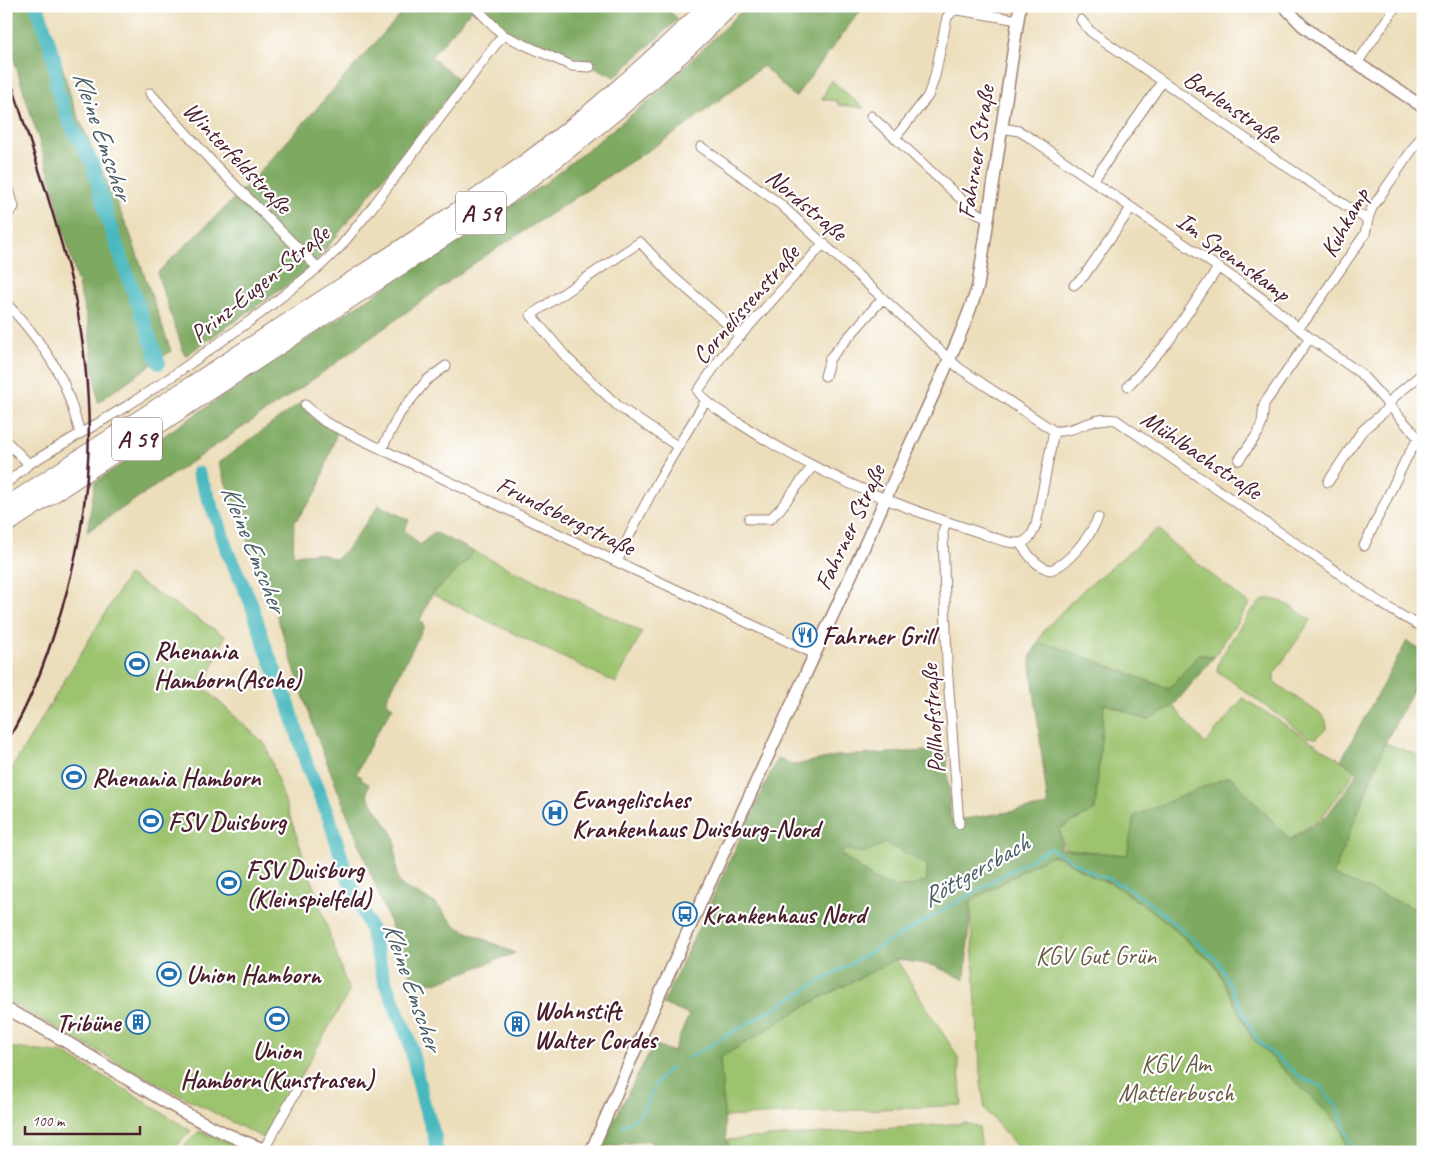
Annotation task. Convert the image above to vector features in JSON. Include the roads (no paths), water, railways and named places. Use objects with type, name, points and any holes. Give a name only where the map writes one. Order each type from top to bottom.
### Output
[{"type":"highway","name":"A 59","points":[[6,507],[496,185],[607,100],[709,6]]},
{"type":"highway","name":"A 59","points":[[6,524],[505,197],[616,111],[668,66],[730,6]]},
{"type":"highway","points":[[6,497],[64,469]]},
{"type":"highway","points":[[6,534],[64,487]]},
{"type":"street","points":[[474,6],[504,35],[572,66],[590,67]]},
{"type":"street","name":"Fahrner Straße","points":[[591,1152],[667,975],[950,360],[978,286],[1020,6]]},
{"type":"street","points":[[1284,6],[1315,35],[1423,107]]},
{"type":"street","points":[[1357,63],[1396,6]]},
{"type":"street","points":[[894,138],[928,96],[950,14],[958,10],[1018,20]]},
{"type":"street","name":"Barlenstraße","points":[[1080,20],[1090,31],[1162,82],[1366,219]]},
{"type":"street","name":"Prinz-Eugen-Straße","points":[[6,482],[29,464],[126,406],[182,369],[261,313],[318,268],[340,247],[356,227],[504,35]]},
{"type":"street","points":[[1093,181],[1162,82]]},
{"type":"street","name":"Winterfeldstraße","points":[[150,93],[213,163],[318,268]]},
{"type":"street","points":[[871,116],[975,212],[988,218]]},
{"type":"street","name":"Im Spennskamp","points":[[1002,128],[1019,131],[1268,303],[1310,338],[1360,373],[1420,441]]},
{"type":"street","name":"Kuhkamp","points":[[1298,327],[1307,318],[1365,234],[1366,219],[1423,134]]},
{"type":"street","name":"Nordstraße","points":[[701,147],[780,204],[950,360]]},
{"type":"street","points":[[6,179],[14,207],[6,216]]},
{"type":"street","points":[[1074,285],[1084,276],[1131,208]]},
{"type":"street","points":[[677,446],[611,400],[567,358],[531,315],[640,242],[670,274],[741,336]]},
{"type":"street","name":"Cornelissenstraße","points":[[617,562],[631,531],[677,446],[705,402],[698,391],[722,356],[824,243]]},
{"type":"street","points":[[1128,386],[1168,342],[1218,268]]},
{"type":"street","points":[[825,376],[830,358],[883,298]]},
{"type":"street","points":[[6,303],[32,333],[53,364],[69,398],[80,433]]},
{"type":"street","points":[[1239,460],[1258,433],[1262,423],[1264,404],[1310,338]]},
{"type":"street","points":[[705,402],[812,467],[886,500],[946,522],[1020,543],[1029,538],[1036,525],[1054,431],[959,368],[950,360]]},
{"type":"street","points":[[382,448],[400,413],[427,380],[446,366]]},
{"type":"street","points":[[1328,482],[1357,437],[1384,412],[1394,397],[1423,373]]},
{"type":"street","name":"Frundsbergstraße","points":[[305,405],[325,422],[617,562],[815,654]]},
{"type":"street","name":"Mühlbachstraße","points":[[1054,431],[1068,430],[1101,418],[1116,420],[1216,487],[1369,595],[1396,613],[1423,627]]},
{"type":"street","points":[[6,441],[29,464]]},
{"type":"street","points":[[1364,546],[1406,459],[1420,441]]},
{"type":"street","points":[[749,519],[770,519],[812,467]]},
{"type":"street","points":[[1020,543],[1027,555],[1035,562],[1050,570],[1058,568],[1085,541],[1093,531],[1098,518]]},
{"type":"street","name":"Pollhofstraße","points":[[946,522],[943,532],[947,664],[960,824]]},
{"type":"street","points":[[6,1009],[203,1123],[232,1137],[268,1150],[299,1086]]},
{"type":"waterway","name":"Kleine Emscher","points":[[37,6],[54,58],[57,90],[71,126],[92,162],[108,221],[159,363]]},
{"type":"waterway","name":"Kleine Emscher","points":[[198,473],[219,524],[227,551],[250,600],[266,649],[290,708],[307,765],[330,820],[347,876],[371,930],[383,976],[409,1040],[423,1101],[435,1137],[436,1152]]},
{"type":"waterway","name":"Röttgersbach","points":[[688,1058],[1050,848],[1098,876],[1109,878],[1124,886],[1155,907],[1218,961],[1259,1042],[1305,1081],[1311,1081],[1323,1088],[1328,1097],[1337,1105],[1353,1152]]},
{"type":"waterway","name":"Röttgersbach","points":[[622,1125],[629,1123],[639,1115],[658,1082],[672,1067]]},
{"type":"railway","points":[[6,65],[46,191],[71,280],[81,335],[89,416],[85,497],[71,577],[43,666],[23,713],[6,743]]},
{"type":"place","name":"Fahrner Grill","points":[[805,635]]},
{"type":"place","name":"Rhenania Hamborn(Asche)","points":[[137,664]]},
{"type":"place","name":"Rhenania Hamborn","points":[[74,777]]},
{"type":"place","name":"Evangelisches Krankenhaus Duisburg-Nord","points":[[555,813]]},
{"type":"place","name":"FSV Duisburg","points":[[151,821]]},
{"type":"place","name":"FSV Duisburg (Kleinspielfeld)","points":[[229,883]]},
{"type":"place","name":"Krankenhaus Nord","points":[[685,914]]},
{"type":"place","name":"Union Hamborn","points":[[169,974]]},
{"type":"place","name":"Union Hamborn(Kunstrasen)","points":[[277,1019]]},
{"type":"place","name":"Tribüne","points":[[138,1022]]},
{"type":"place","name":"Wohnstift Walter Cordes","points":[[517,1024]]},
{"type":"park label","name":"KGV Gut Grün","points":[[1096,955]]},
{"type":"park label","name":"KGV Am Mattlerbusch","points":[[1176,1078]]}]
